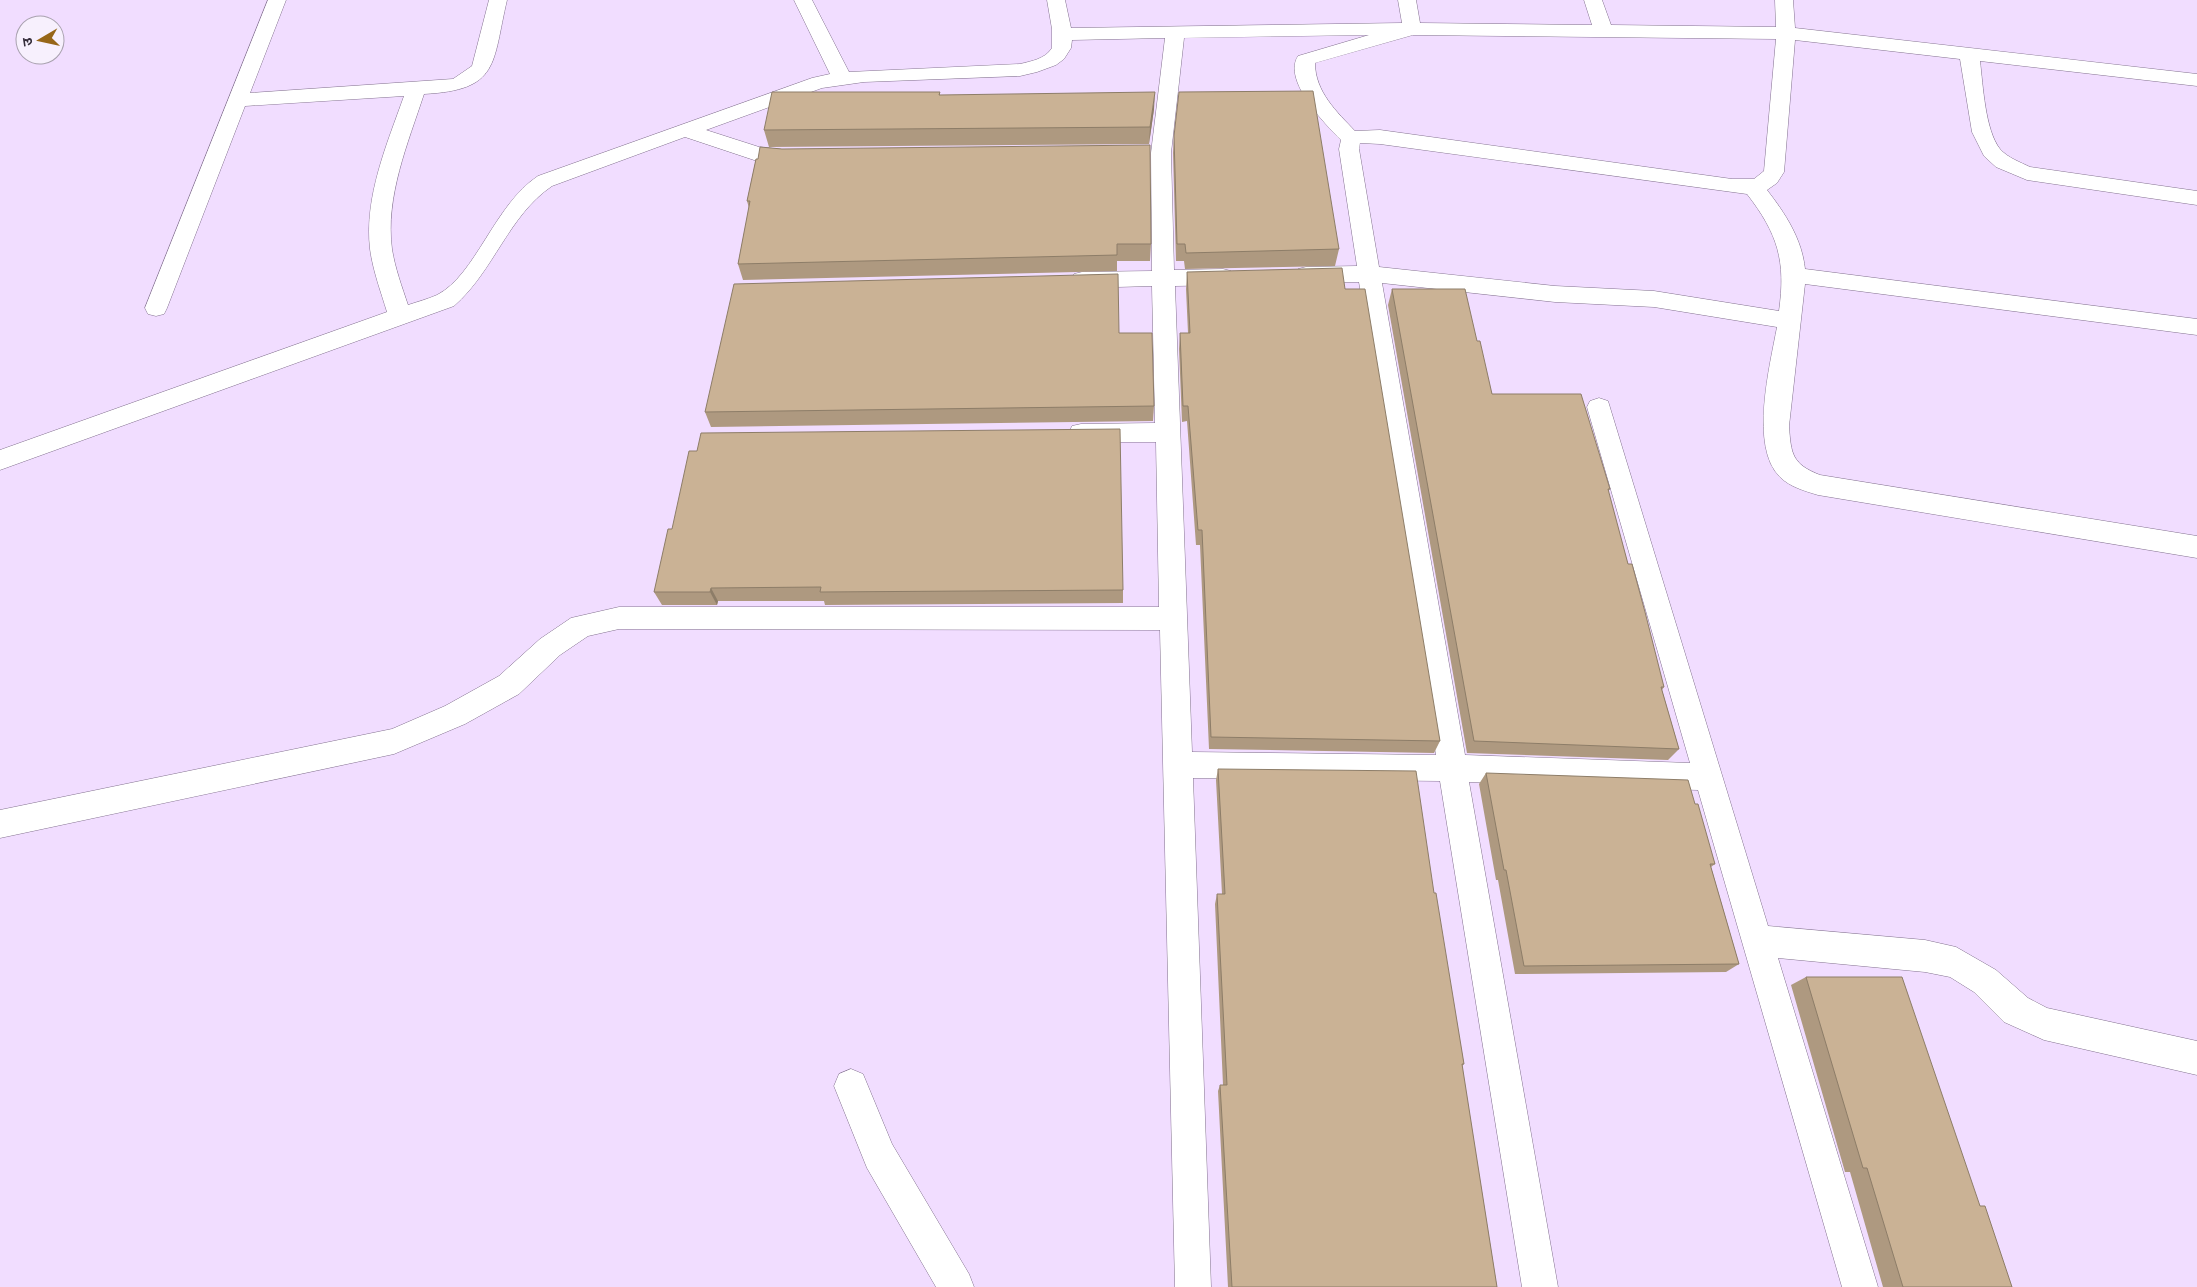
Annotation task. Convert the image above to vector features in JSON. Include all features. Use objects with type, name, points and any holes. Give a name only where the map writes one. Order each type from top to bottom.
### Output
[{"type":"street","points":[[156,308],[277,0]]},
{"type":"street","points":[[238,100],[462,84],[474,77],[481,68],[498,0]]},
{"type":"street","points":[[803,0],[842,78]]},
{"type":"street","points":[[0,460],[446,300],[462,286],[529,189],[545,181],[688,131],[819,82],[842,78],[1020,70],[1040,66],[1056,58],[1064,45],[1064,34],[1056,0]]},
{"type":"street","points":[[1407,0],[1412,29]]},
{"type":"street","points":[[1593,0],[1603,31]]},
{"type":"street","points":[[1350,140],[1362,136],[1380,138],[1732,186],[1753,187],[1767,183],[1774,172],[1786,33],[1784,0]]},
{"type":"street","points":[[1064,34],[1412,29],[1786,33],[2197,80]]},
{"type":"street","points":[[1412,29],[1306,60],[1305,78],[1323,109],[1350,140],[1349,149],[1369,274],[1540,1287]]},
{"type":"street","points":[[1175,32],[1151,153],[1163,278],[1193,1287]]},
{"type":"street","points":[[1969,53],[1984,139],[1992,152],[2004,163],[2027,173],[2197,198]]},
{"type":"street","points":[[400,316],[381,250],[380,226],[382,200],[416,88]]},
{"type":"street","points":[[688,131],[757,154],[786,157],[816,157]]},
{"type":"street","points":[[1753,187],[1771,210],[1790,245],[1794,275],[1782,365],[1776,439],[1779,454],[1784,464],[1797,477],[1818,485],[2197,547]]},
{"type":"street","points":[[1281,276],[1369,274],[1555,294],[1654,299],[1788,321]]},
{"type":"street","points":[[1794,275],[2197,327]]},
{"type":"street","points":[[1065,281],[1242,276]]},
{"type":"street","points":[[1599,407],[1860,1287]]},
{"type":"street","points":[[1059,434],[1168,432]]},
{"type":"street","points":[[0,824],[394,741],[455,715],[509,685],[550,647],[581,626],[619,618],[1173,619]]},
{"type":"street","points":[[1177,765],[1452,768],[1709,778]]},
{"type":"street","points":[[1757,940],[1925,956],[1956,963],[1985,981],[2016,1010],[2044,1024],[2197,1058]]},
{"type":"street","points":[[851,1086],[880,1156],[956,1287]]},
{"type":"building","points":[[1313,91],[1339,249],[1186,253],[1185,244],[1177,244],[1174,136],[1179,92]]},
{"type":"building","points":[[772,92],[940,92],[939,95],[1155,92],[1150,127],[764,130]]},
{"type":"building","points":[[1150,145],[1151,244],[1117,244],[1117,255],[738,264],[750,201],[747,201],[760,147],[782,149]]},
{"type":"building","points":[[1342,268],[1345,289],[1365,289],[1440,741],[1211,737],[1202,530],[1198,530],[1188,406],[1183,406],[1180,333],[1190,333],[1187,272]]},
{"type":"building","points":[[1118,274],[1119,333],[1152,333],[1154,406],[705,412],[734,284]]},
{"type":"building","points":[[1392,289],[1465,289],[1477,341],[1480,341],[1492,394],[1581,394],[1610,489],[1608,489],[1628,564],[1632,564],[1664,687],[1661,687],[1679,749],[1474,741]]},
{"type":"building","points":[[1120,429],[1123,590],[820,592],[821,587],[711,588],[710,592],[654,592],[668,529],[672,529],[689,451],[697,451],[701,433]]},
{"type":"building","points":[[1218,769],[1416,771],[1434,893],[1436,893],[1464,1064],[1462,1064],[1497,1287],[1232,1287],[1220,1085],[1227,1085],[1217,894],[1225,894]]},
{"type":"building","points":[[1486,773],[1688,780],[1695,804],[1698,804],[1715,864],[1710,864],[1739,964],[1524,966]]},
{"type":"building","points":[[1806,977],[1902,977],[1980,1206],[1985,1206],[2012,1287],[1903,1287],[1867,1168],[1863,1168]]}]
